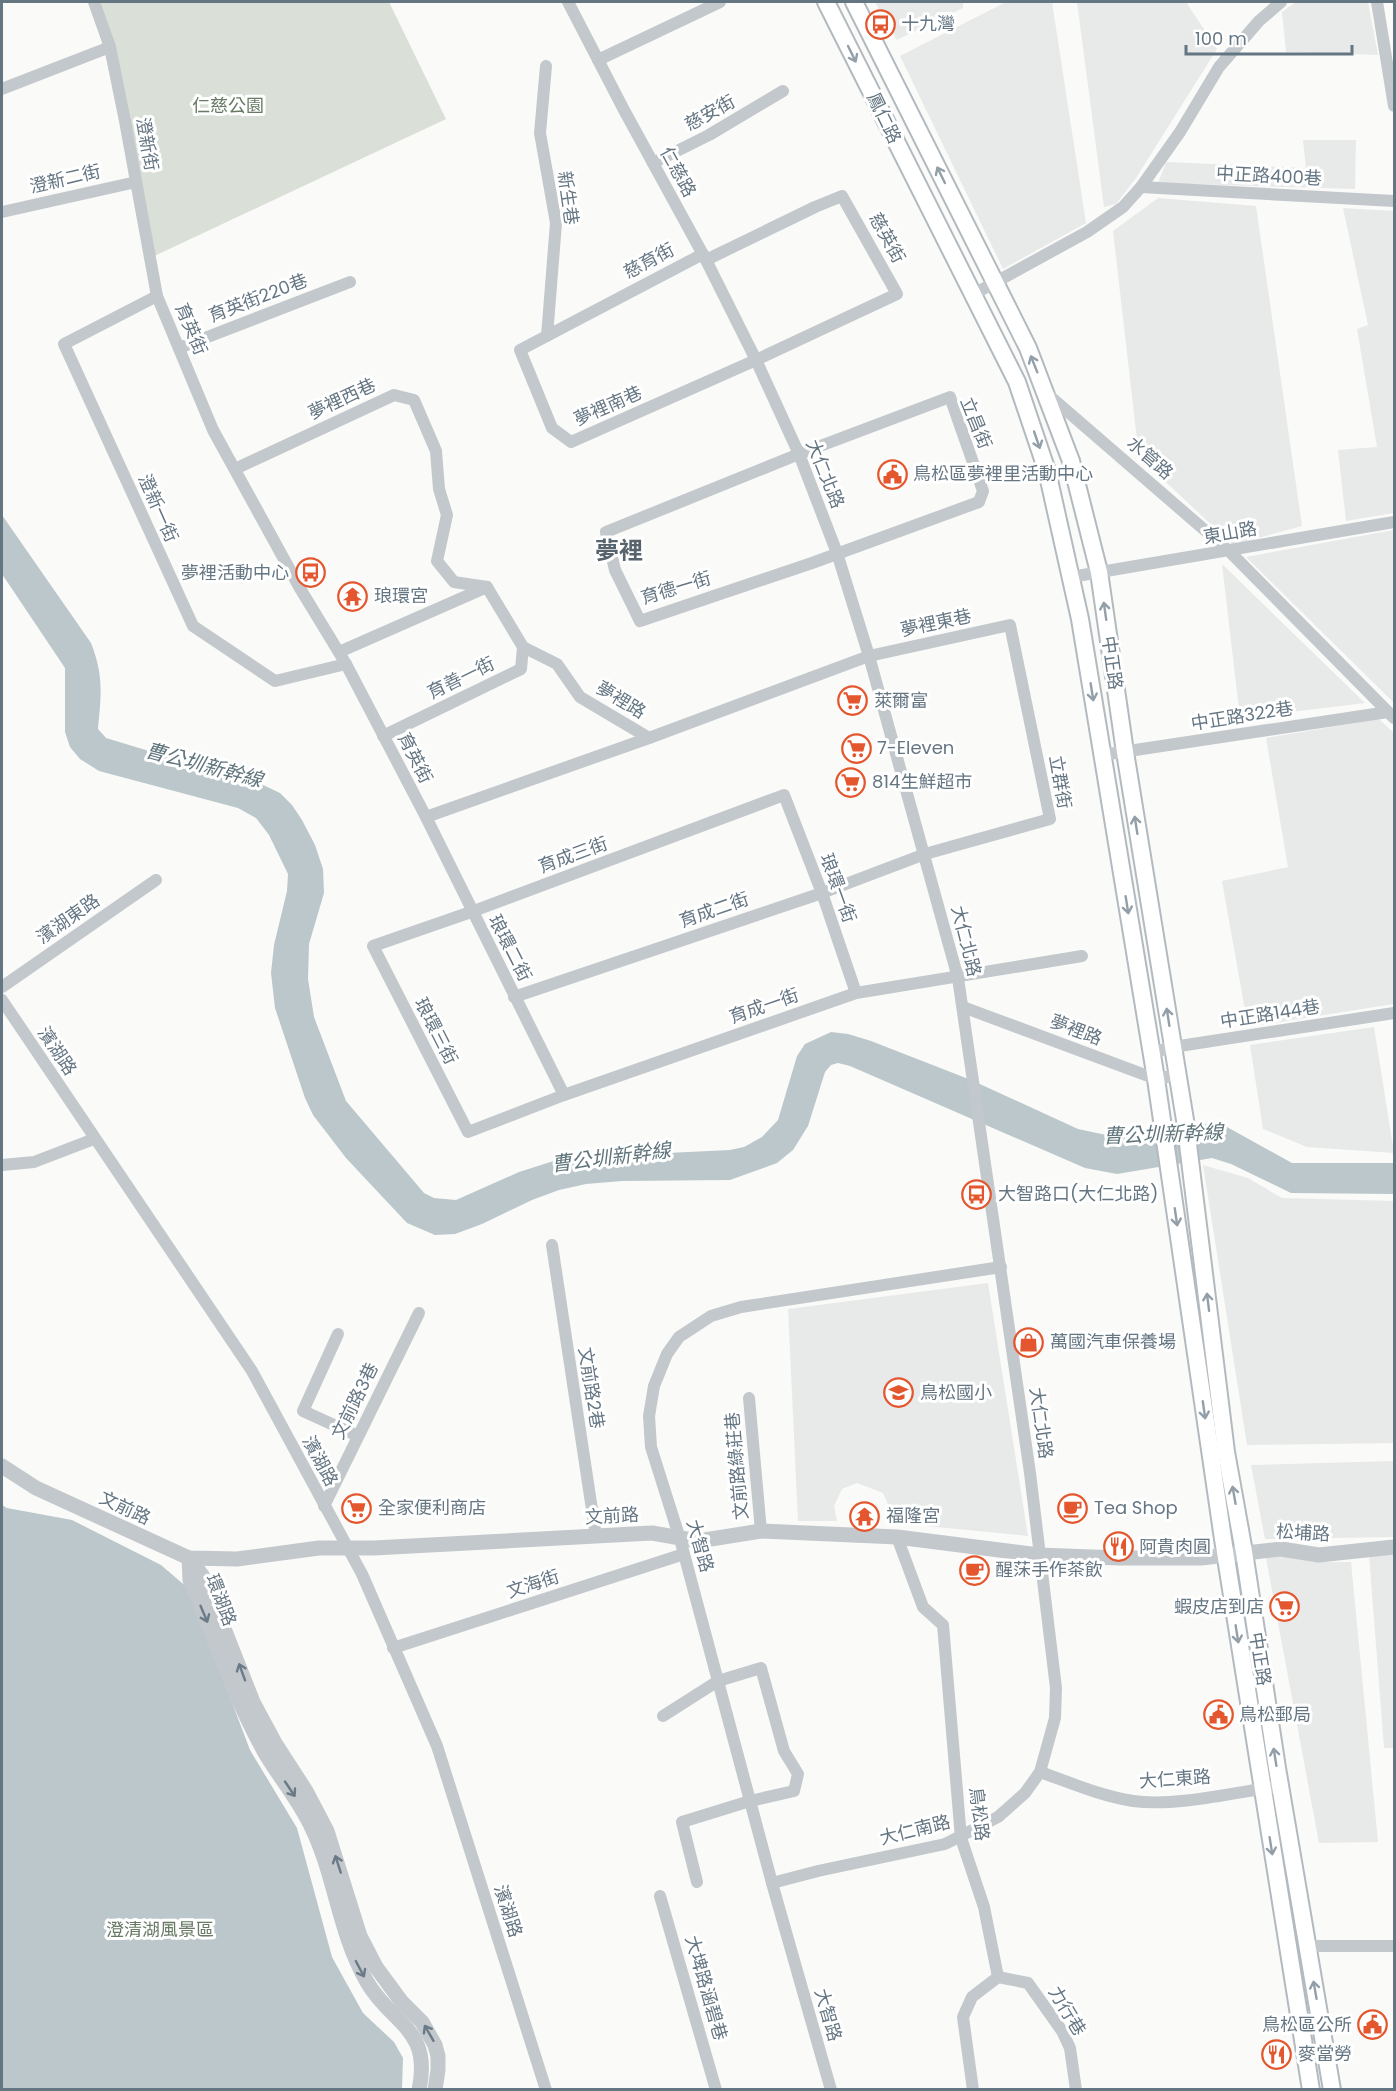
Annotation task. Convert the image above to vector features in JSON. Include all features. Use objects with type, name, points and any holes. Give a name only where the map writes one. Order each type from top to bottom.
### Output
[{"type":"main road","name":"鳳仁路","points":[[825,2],[942,235]]},
{"type":"main road","name":"鳳仁路","points":[[854,2],[967,228]]},
{"type":"main road","name":"中正路","points":[[967,228],[1028,348],[1071,461],[1100,572],[1125,752],[1185,1119],[1227,1452],[1280,1786],[1332,2090]]},
{"type":"main road","name":"中正路","points":[[942,235],[1017,382],[1047,471],[1080,619],[1156,1080],[1225,1555],[1311,2090]]},
{"type":"street","name":"澄新街","points":[[94,2],[110,47],[157,296]]},
{"type":"street","name":"仁慈路","points":[[568,2],[704,257],[756,360]]},
{"type":"street","points":[[598,60],[720,2]]},
{"type":"street","points":[[972,295],[1087,232],[1124,207],[1180,132],[1219,67],[1259,21],[1281,2]]},
{"type":"street","points":[[1377,2],[1395,106]]},
{"type":"street","points":[[2,89],[110,47]]},
{"type":"street","name":"新生巷","points":[[546,66],[540,133],[556,223],[547,336]]},
{"type":"street","name":"慈安街","points":[[653,163],[709,135],[783,91]]},
{"type":"street","name":"澄新二街","points":[[2,212],[136,182]]},
{"type":"street","name":"中正路400巷","points":[[1141,187],[1395,201]]},
{"type":"street","name":"慈英街","points":[[704,257],[842,196],[897,294],[756,360]]},
{"type":"street","name":"慈育街","points":[[613,301],[704,257]]},
{"type":"street","name":"育英街220巷","points":[[179,348],[350,282]]},
{"type":"street","name":"育英街","points":[[157,296],[213,430],[301,590],[346,664],[426,817]]},
{"type":"street","name":"澄新一街","points":[[157,296],[64,344],[193,626],[275,681],[346,664]]},
{"type":"street","name":"夢裡南巷","points":[[613,301],[520,350],[552,428],[570,442],[756,360]]},
{"type":"street","name":"大仁北路","points":[[756,360],[799,454],[837,554],[869,656],[958,978],[1030,1473],[1039,1555]]},
{"type":"street","name":"水管路","points":[[1045,392],[1230,552],[1391,715]]},
{"type":"street","name":"夢裡西巷","points":[[235,469],[394,395],[414,400],[436,451],[439,489],[447,515],[437,561],[454,582],[488,587]]},
{"type":"street","name":"立昌街","points":[[799,454],[950,397],[982,491],[981,500],[976,504],[837,554]]},
{"type":"street","name":"育德一街","points":[[799,454],[606,532],[615,570],[640,621],[837,554]]},
{"type":"street","name":"東山路","points":[[1071,577],[1230,552],[1395,522]]},
{"type":"street","points":[[339,652],[488,587],[523,647]]},
{"type":"street","name":"夢裡東巷","points":[[869,656],[1010,625]]},
{"type":"street","name":"立群街","points":[[925,854],[1050,819],[1010,625]]},
{"type":"street","name":"育善一街","points":[[383,736],[521,669],[523,647]]},
{"type":"street","name":"夢裡路","points":[[523,647],[557,664],[580,697],[649,738]]},
{"type":"street","points":[[426,817],[649,738],[869,656]]},
{"type":"street","name":"中正路322巷","points":[[1102,755],[1391,715]]},
{"type":"street","name":"琅環一街","points":[[784,795],[822,893],[856,993]]},
{"type":"street","name":"育成三街","points":[[373,946],[471,912],[784,795]]},
{"type":"street","name":"琅環二街","points":[[426,817],[471,912],[564,1095]]},
{"type":"street","name":"育成二街","points":[[514,997],[822,893],[925,854]]},
{"type":"street","name":"濱湖東路","points":[[2,987],[156,880]]},
{"type":"street","name":"琅環三街","points":[[373,946],[468,1132]]},
{"type":"street","name":"育成一街","points":[[468,1132],[564,1095],[856,993],[1082,956]]},
{"type":"street","name":"濱湖路","points":[[2,1000],[252,1371],[362,1574],[437,1746],[546,2090]]},
{"type":"street","name":"夢裡路","points":[[963,1007],[1156,1080]]},
{"type":"street","name":"中正路144巷","points":[[1151,1053],[1173,1047],[1395,1013]]},
{"type":"street","points":[[1156,1080],[1177,1075]]},
{"type":"street","points":[[2,1165],[34,1162],[94,1139]]},
{"type":"street","name":"文前路2巷","points":[[552,1245],[596,1536]]},
{"type":"street","name":"大智路","points":[[831,2090],[772,1883],[682,1546],[651,1447],[650,1416],[654,1386],[667,1354],[679,1337],[711,1316],[741,1308],[1001,1267]]},
{"type":"street","name":"文前路3巷","points":[[324,1506],[418,1313]]},
{"type":"street","points":[[338,1334],[303,1411],[358,1436]]},
{"type":"street","name":"文前路綠莊巷","points":[[749,1398],[761,1531]]},
{"type":"street","name":"文前路","points":[[2,1466],[36,1488],[189,1558],[237,1559],[319,1548],[348,1549],[652,1533],[682,1546],[698,1541],[761,1531],[897,1537],[1039,1555],[1201,1558],[1244,1552]]},
{"type":"street","name":"鳥松路","points":[[897,1537],[923,1607],[943,1624],[961,1838],[984,1906],[998,1977]]},
{"type":"street","name":"文海街","points":[[393,1648],[682,1546]]},
{"type":"street","name":"松埔路","points":[[1244,1552],[1281,1549],[1319,1555],[1395,1547]]},
{"type":"street","name":"大仁南路","points":[[772,1883],[945,1844],[961,1838],[998,1817],[1025,1793],[1040,1772],[1055,1718],[1056,1688],[1039,1555]]},
{"type":"street","name":"環湖路","points":[[189,1558],[190,1580],[243,1708],[265,1752],[294,1795],[319,1844],[351,1952],[368,1984],[414,2036],[421,2052],[420,2090]]},
{"type":"street","name":"環湖路","points":[[189,1558],[206,1583],[253,1702],[327,1831],[360,1936],[387,1984],[422,2022],[435,2045],[438,2056],[435,2090]]},
{"type":"street","points":[[663,1716],[718,1681],[760,1668],[784,1751],[798,1774],[794,1791],[750,1801],[682,1822],[697,1882]]},
{"type":"street","name":"大仁東路","points":[[1040,1772],[1102,1794],[1135,1801],[1169,1801],[1280,1786]]},
{"type":"street","name":"大埤路涵碧巷","points":[[660,1896],[716,2090]]},
{"type":"street","points":[[1307,1946],[1395,1946]]},
{"type":"street","points":[[973,2090],[963,2018],[972,1997],[998,1977]]},
{"type":"street","name":"力行巷","points":[[998,1977],[1028,1983],[1062,2031],[1070,2048],[1076,2090]]},
{"type":"shaded area","points":[[875,2],[963,2],[963,8],[897,40]]},
{"type":"shaded area","points":[[1006,2],[1052,2],[1086,223],[1003,269],[900,56]]},
{"type":"shaded area","points":[[1077,2],[1186,2],[1217,49],[1136,178],[1116,204],[1104,207]]},
{"type":"shaded area","points":[[1296,2],[1368,2],[1378,55],[1286,52],[1282,12]]},
{"type":"shaded area","points":[[1303,140],[1356,140],[1355,189],[1158,183],[1166,162],[1306,168]]},
{"type":"shaded area","points":[[1158,198],[1256,206],[1302,526],[1233,545],[1139,457],[1113,231]]},
{"type":"shaded area","points":[[1343,208],[1394,211],[1394,513],[1346,521],[1338,450],[1377,447],[1357,329],[1368,325]]},
{"type":"shaded area","points":[[1394,530],[1394,703],[1246,557]]},
{"type":"shaded area","points":[[1222,564],[1365,703],[1240,718]]},
{"type":"shaded area","points":[[1379,719],[1394,733],[1394,1004],[1248,1027],[1222,881],[1288,867],[1266,738]]},
{"type":"shaded area","points":[[1374,1027],[1394,1153],[1307,1147],[1263,1129],[1250,1045]]},
{"type":"shaded area","points":[[1203,1165],[1248,1178],[1282,1198],[1394,1201],[1394,1443],[1247,1445]]},
{"type":"shaded area","name":"鳥松國小","points":[[988,1283],[1028,1536],[896,1523],[883,1493],[857,1483],[842,1489],[834,1506],[837,1521],[798,1521],[788,1309]]},
{"type":"shaded area","points":[[1394,1461],[1394,1537],[1265,1539],[1251,1465]]},
{"type":"shaded area","points":[[1369,1555],[1394,1555],[1394,1748],[1384,1748]]},
{"type":"shaded area","points":[[1289,1556],[1314,1562],[1351,1562],[1378,1842],[1319,1843],[1266,1558]]},
{"type":"green space","name":"仁慈公園","points":[[94,2],[389,2],[446,119],[150,258]]},
{"type":"water","name":"曹公圳新幹線","points":[[2,515],[91,643],[100,676],[98,729],[106,738],[205,768],[248,778],[280,793],[302,820],[315,845],[323,869],[324,893],[309,944],[308,979],[314,1017],[346,1101],[424,1193],[434,1198],[456,1200],[519,1172],[563,1158],[730,1150],[744,1147],[762,1137],[778,1120],[797,1056],[805,1044],[831,1032],[871,1041],[971,1080],[1078,1129],[1111,1136],[1138,1135],[1218,1122],[1292,1163],[1394,1163],[1394,1194],[1291,1193],[1231,1164],[1212,1158],[1117,1174],[1085,1168],[850,1066],[838,1063],[831,1065],[825,1072],[808,1126],[793,1150],[777,1163],[730,1180],[622,1181],[586,1184],[559,1190],[532,1200],[455,1234],[435,1235],[407,1223],[346,1158],[313,1115],[305,1098],[275,1008],[271,973],[274,945],[287,891],[288,874],[269,835],[256,818],[238,808],[99,771],[80,759],[70,747],[65,732],[65,668],[2,574]]},
{"type":"water","name":"澄清湖風景區","points":[[2,1505],[7,1508],[72,1520],[161,1565],[189,1589],[250,1750],[297,1828],[332,1957],[363,2013],[394,2042],[403,2058],[402,2089],[2,2089]]},
{"type":"place","name":"十九灣","points":[[880,24]]},
{"type":"place","name":"鳥松區夢裡里活動中心","points":[[892,474]]},
{"type":"place","name":"夢裡活動中心","points":[[310,573]]},
{"type":"place","name":"琅環宮","points":[[353,596]]},
{"type":"place","name":"萊爾富","points":[[853,701]]},
{"type":"place","name":"7-Eleven","points":[[856,748]]},
{"type":"place","name":"814生鮮超市","points":[[851,782]]},
{"type":"place","name":"大智路口(大仁北路)","points":[[977,1194]]},
{"type":"place","name":"萬國汽車保養場","points":[[1029,1342]]},
{"type":"place","name":"鳥松國小","points":[[899,1393]]},
{"type":"place","name":"全家便利商店","points":[[357,1508]]},
{"type":"place","name":"Tea Shop","points":[[1073,1508]]},
{"type":"place","name":"福隆宮","points":[[865,1516]]},
{"type":"place","name":"阿貴肉圓","points":[[1118,1547]]},
{"type":"place","name":"醒莯手作茶飲","points":[[974,1570]]},
{"type":"place","name":"蝦皮店到店","points":[[1285,1607]]},
{"type":"place","name":"鳥松郵局","points":[[1218,1715]]},
{"type":"place","name":"鳥松區公所","points":[[1373,2025]]},
{"type":"place","name":"麥當勞","points":[[1277,2054]]},
{"type":"district","name":"夢裡","points":[[619,551]]}]
